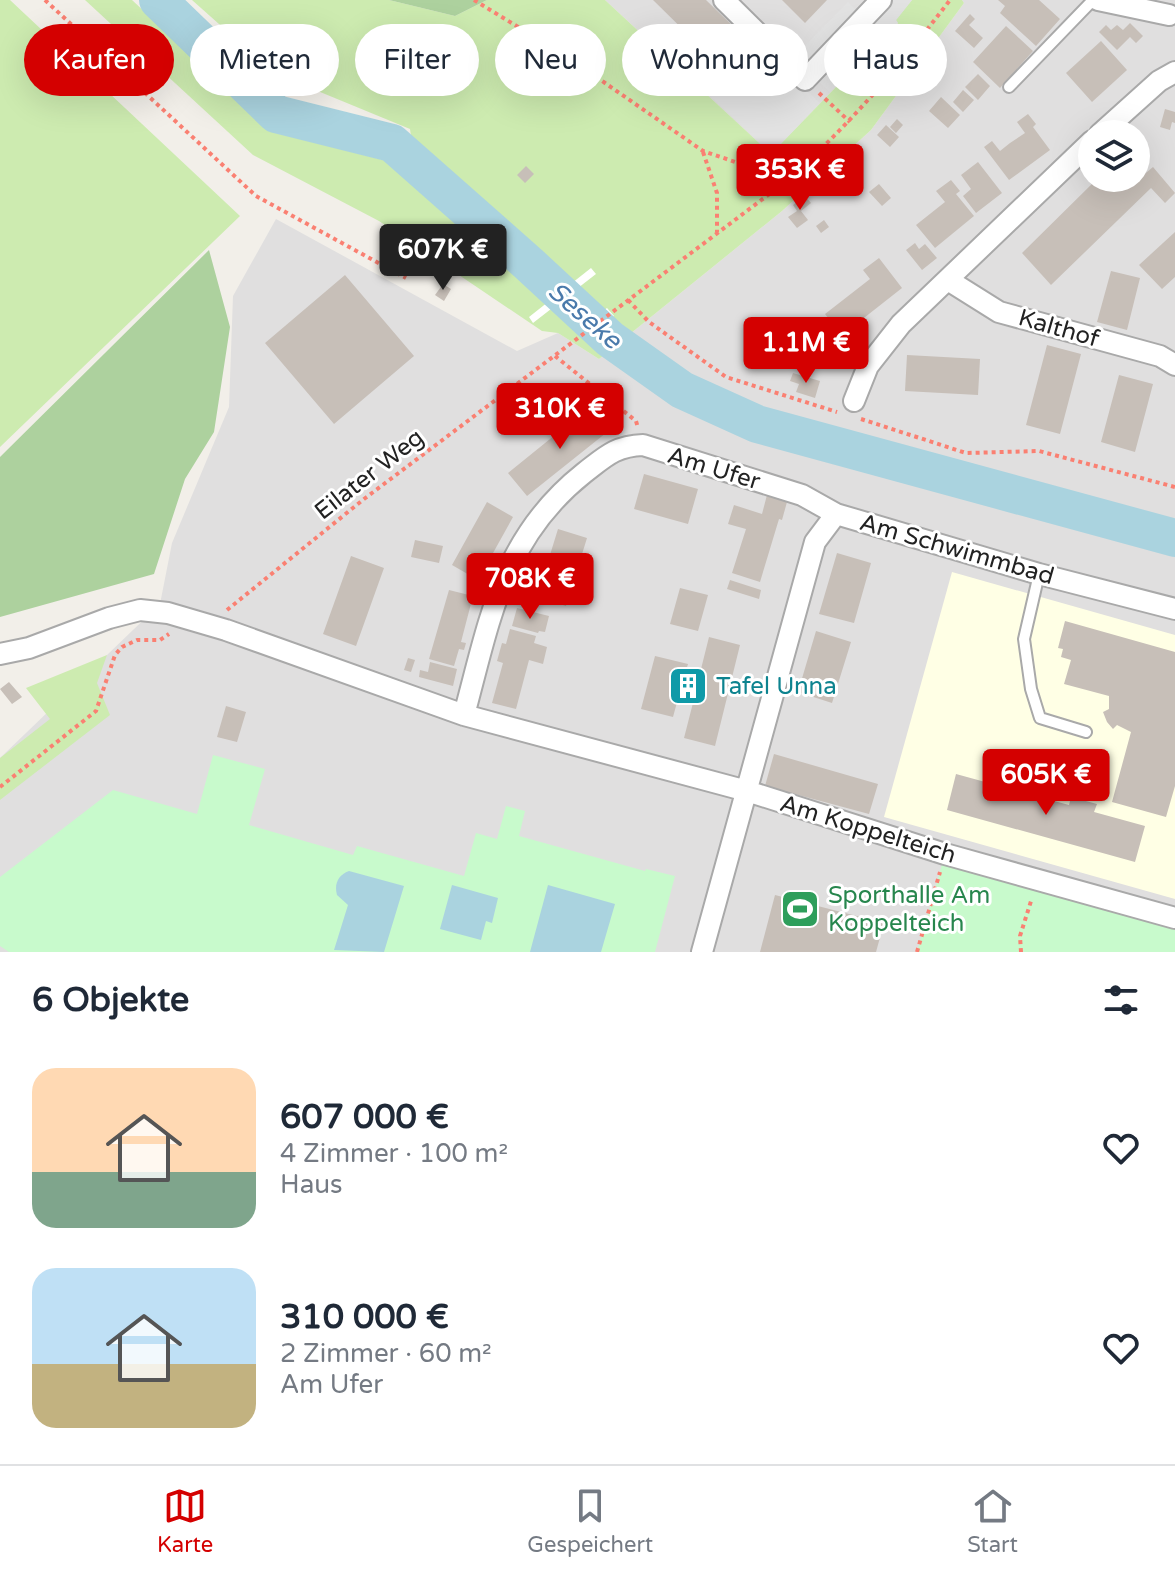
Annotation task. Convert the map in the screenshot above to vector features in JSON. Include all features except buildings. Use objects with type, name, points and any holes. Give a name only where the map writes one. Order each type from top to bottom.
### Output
[{"type":"street","points":[[724,0],[748,24]]},
{"type":"street","points":[[808,77],[881,0]]},
{"type":"street","points":[[1096,0],[1172,14]]},
{"type":"street","points":[[1116,120],[1159,81],[1175,72]]},
{"type":"street","points":[[854,401],[868,366],[901,324],[1078,155]]},
{"type":"street","name":"Kalthof","points":[[948,280],[999,312],[1160,356],[1175,365]]},
{"type":"street","name":"Am Ufer","points":[[464,715],[496,595],[533,525],[559,493],[622,446],[643,445],[802,495],[836,514]]},
{"type":"street","name":"Am Schwimmbad","points":[[702,952],[815,542],[836,514],[1039,574],[1175,609]]},
{"type":"street","points":[[0,654],[29,648],[109,618],[140,610],[168,613],[218,627],[464,715],[747,791]]},
{"type":"street","name":"Am Koppelteich","points":[[747,791],[945,854],[1175,918]]},
{"type":"lane","points":[[1009,87],[1096,0]]},
{"type":"lane","points":[[1039,574],[1024,639],[1031,689],[1040,718],[1086,732]]},
{"type":"path","points":[[45,0],[256,196],[406,278]]},
{"type":"path","points":[[474,0],[569,58],[703,151],[788,180]]},
{"type":"path","name":"Eilater Weg","points":[[218,627],[364,499],[788,180],[850,122],[894,73],[950,0]]},
{"type":"path","points":[[808,83],[850,122]]},
{"type":"path","points":[[703,151],[717,193],[717,232]]},
{"type":"path","points":[[628,300],[649,322],[726,377],[966,453],[1039,451],[1175,487]]},
{"type":"path","points":[[555,356],[636,421],[643,445]]},
{"type":"path","points":[[0,787],[96,711],[115,655],[122,647],[137,640],[160,640],[180,629],[196,634],[218,627]]},
{"type":"path","points":[[917,952],[945,854]]},
{"type":"path","points":[[1021,952],[1020,936],[1037,880]]},
{"type":"shaded area","points":[[605,0],[912,0],[897,24],[824,24],[824,96],[827,96],[771,154],[708,96],[808,96],[808,24],[631,24]]},
{"type":"shaded area","points":[[889,0],[912,0],[896,20],[897,24],[874,24],[889,9],[885,4]]},
{"type":"shaded area","points":[[962,0],[1175,0],[1175,952],[0,952],[0,758],[160,604],[172,543],[229,407],[233,296],[276,219],[517,351],[558,333],[599,359],[782,211],[871,130],[896,96],[947,96],[947,26],[964,3]]},
{"type":"shaded area","points":[[848,2],[861,15],[852,24],[826,24]]},
{"type":"shaded area","points":[[824,26],[824,53],[808,69],[808,43]]},
{"type":"shaded area","points":[[808,92],[820,103],[771,154],[710,96],[808,96]]},
{"type":"shaded area","points":[[952,572],[1175,635],[1175,899],[884,817]]},
{"type":"green space","points":[[0,0],[10,0],[36,24],[24,24],[24,96],[112,96],[240,216],[0,447]]},
{"type":"green space","points":[[85,0],[132,0],[158,24],[111,24]]},
{"type":"green space","points":[[192,0],[389,0],[455,16],[487,0],[605,0],[631,24],[622,24],[622,96],[708,96],[771,154],[827,96],[896,96],[871,130],[782,211],[599,359],[558,333],[542,331],[379,221],[253,155],[174,82],[174,39],[190,54],[190,96],[235,96],[272,131],[391,162],[418,185],[410,129],[330,96],[339,96],[339,24],[219,24]]},
{"type":"green space","points":[[389,0],[487,0],[455,16]]},
{"type":"green space","points":[[912,0],[962,0],[964,3],[947,26],[897,24],[896,20]]},
{"type":"green space","points":[[209,250],[230,327],[214,432],[185,479],[154,574],[0,617],[0,457]]},
{"type":"green space","points":[[107,655],[97,683],[110,715],[0,800],[0,758],[50,719],[26,688]]},
{"type":"green space","points":[[213,755],[265,769],[249,825],[353,855],[357,846],[464,876],[476,833],[497,839],[506,806],[525,811],[519,836],[645,871],[675,876],[655,952],[9,952],[0,946],[0,877],[113,790],[197,814]]},
{"type":"green space","points":[[945,854],[1175,920],[1175,952],[917,952]]},
{"type":"water","points":[[349,871],[404,886],[384,952],[334,950],[348,905],[337,895],[337,884],[340,877]]},
{"type":"water","points":[[452,885],[498,898],[492,923],[486,921],[481,940],[440,929]]},
{"type":"water","points":[[548,885],[615,904],[601,952],[530,952]]},
{"type":"pier","points":[[591,268],[596,274],[533,323],[529,317]]},
{"type":"pier","points":[[607,308],[614,316],[584,340],[576,332]]},
{"type":"waterway","name":"Seseke","points":[[158,0],[276,114],[392,143],[610,339],[682,390],[757,424],[1175,538]]},
{"type":"place","name":"Tafel Unna","points":[[688,686]]},
{"type":"place","name":"Sporthalle Am Koppelteich","points":[[800,909]]}]
